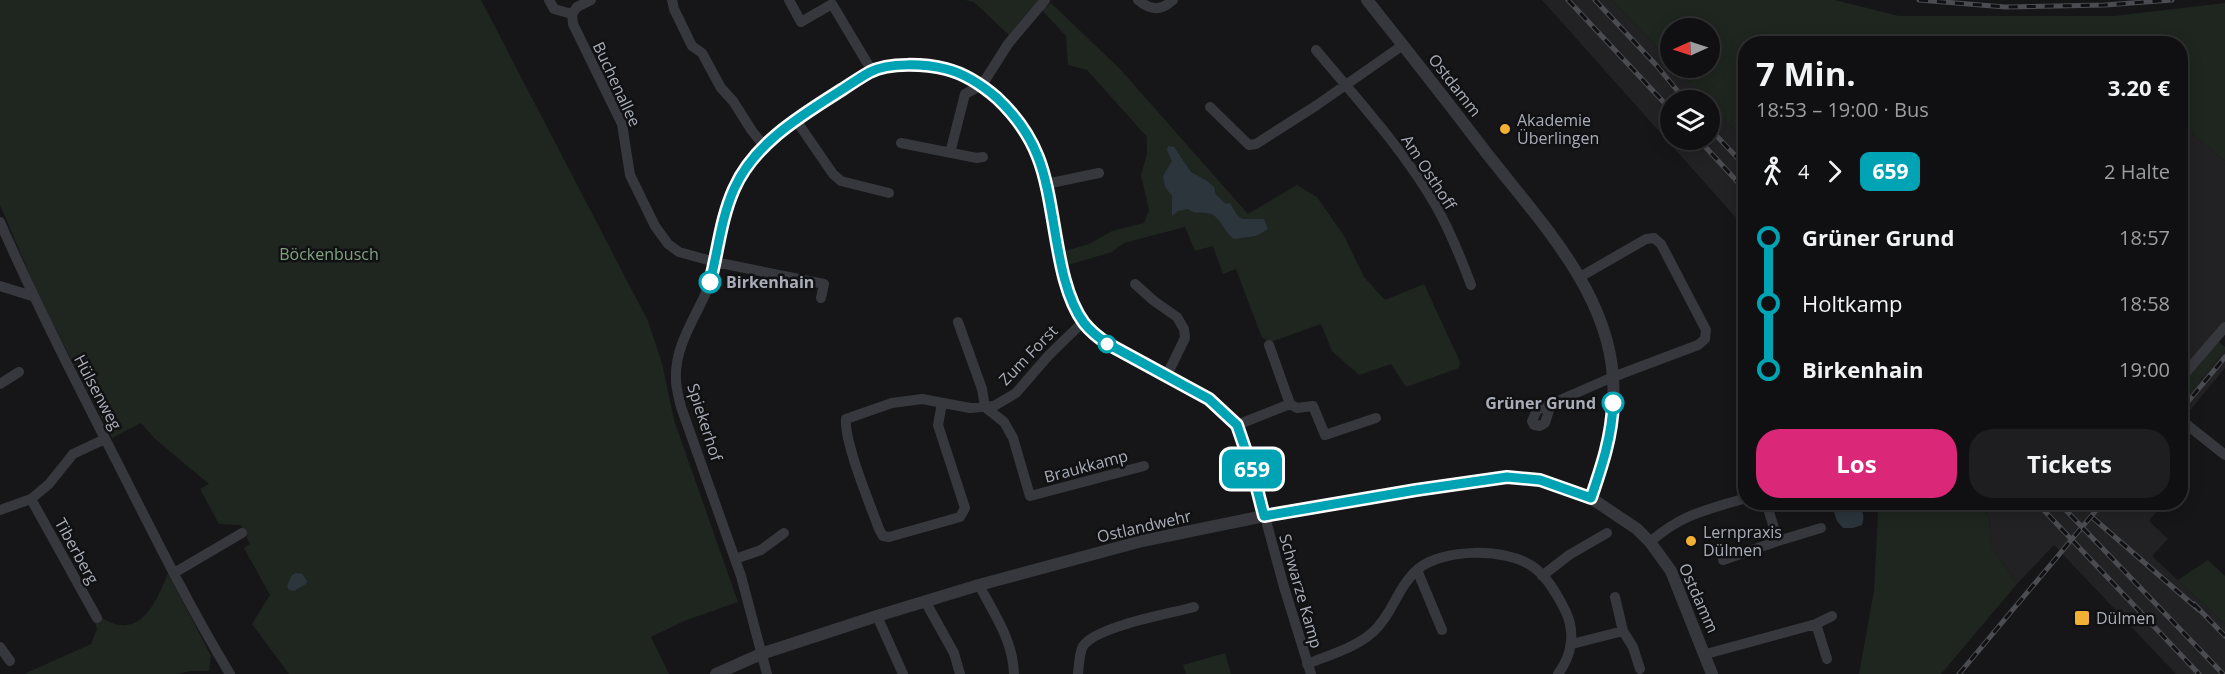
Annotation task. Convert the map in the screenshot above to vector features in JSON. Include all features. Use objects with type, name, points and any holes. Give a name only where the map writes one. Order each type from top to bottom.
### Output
[{"type":"street","points":[[549,0],[554,9],[572,14],[578,7],[591,0]]},
{"type":"street","points":[[672,0],[692,46],[702,53],[721,88],[733,101],[764,146]]},
{"type":"street","points":[[789,0],[801,22],[832,4],[872,71]]},
{"type":"street","points":[[950,153],[965,94],[982,85],[1008,44],[1045,0]]},
{"type":"street","points":[[1138,0],[1153,9],[1164,8],[1173,0]]},
{"type":"street","name":"Ostdamm","points":[[1367,0],[1580,277],[1594,303],[1602,326],[1613,377],[1612,424],[1607,449],[1591,498],[1637,529],[1650,542],[1671,571],[1706,654],[1712,674]]},
{"type":"street","name":"Buchenallee","points":[[572,14],[573,24],[622,124],[630,175],[655,226],[668,244],[679,252],[715,262],[824,284],[821,298]]},
{"type":"street","points":[[1210,107],[1249,145],[1256,144],[1403,45]]},
{"type":"street","name":"Am Osthoff","points":[[1316,50],[1386,135],[1436,206],[1456,246],[1471,285]]},
{"type":"street","name":"Spiekerhof","points":[[767,674],[735,559],[681,406],[675,381],[676,360],[685,333],[710,282],[724,218],[734,188],[748,166],[764,146],[799,118],[872,71],[922,64],[957,72],[982,85],[1008,108],[1027,133],[1039,159],[1070,295],[1083,322],[1108,344],[1209,399],[1237,425],[1252,469],[1264,516]]},
{"type":"street","points":[[799,118],[800,126],[840,181],[889,193]]},
{"type":"street","points":[[901,143],[976,158],[983,157]]},
{"type":"street","points":[[1046,184],[1099,172]]},
{"type":"street","name":"Hülsenweg","points":[[0,222],[32,296],[210,642],[230,674]]},
{"type":"street","points":[[1551,404],[1613,377],[1698,345],[1705,339],[1706,330],[1661,244],[1654,238],[1646,239],[1580,277]]},
{"type":"street","points":[[1135,284],[1177,317],[1184,329],[1185,338],[1166,377]]},
{"type":"street","points":[[0,286],[32,296]]},
{"type":"street","points":[[958,322],[982,389],[985,407]]},
{"type":"street","name":"Zum Forst","points":[[942,403],[938,425],[965,508],[960,517],[889,537],[883,536],[851,447],[845,426],[846,419],[892,403],[922,399],[970,408],[994,406],[1016,393],[1049,355],[1083,322]]},
{"type":"street","points":[[2188,370],[2225,327]]},
{"type":"street","points":[[1269,345],[1290,404],[1297,408],[1313,406],[1324,435],[1376,418]]},
{"type":"street","points":[[0,384],[19,372]]},
{"type":"street","points":[[1237,425],[1290,404]]},
{"type":"street","name":"Braukkamp","points":[[985,407],[1004,422],[1014,438],[1030,496],[1144,465]]},
{"type":"street","points":[[2188,426],[2225,455]]},
{"type":"street","points":[[0,510],[31,499],[49,484],[74,454],[105,439]]},
{"type":"street","name":"Ostlandwehr","points":[[716,674],[761,654],[979,585],[1142,541],[1264,516],[1507,477],[1540,480],[1591,498]]},
{"type":"street","name":"Tiberberg","points":[[31,499],[97,618]]},
{"type":"street","points":[[1650,542],[1669,525],[1686,516],[1738,500]]},
{"type":"street","points":[[1768,510],[1778,541]]},
{"type":"street","name":"Schwarze Kamp","points":[[1264,516],[1309,669]]},
{"type":"street","points":[[1723,560],[1821,528]]},
{"type":"street","points":[[174,573],[242,533]]},
{"type":"street","points":[[735,559],[761,550],[784,533]]},
{"type":"street","points":[[1542,576],[1569,555],[1607,533]]},
{"type":"street","points":[[1309,669],[1375,631],[1389,611],[1397,594],[1417,570],[1428,562],[1446,555],[1475,553],[1494,554],[1520,560],[1533,567],[1554,590],[1566,613],[1572,644],[1567,662],[1558,674]]},
{"type":"street","points":[[1417,570],[1442,630]]},
{"type":"street","points":[[979,585],[1009,642],[1014,674]]},
{"type":"street","points":[[1615,597],[1623,631],[1633,647],[1640,669]]},
{"type":"street","points":[[925,602],[954,653],[960,674]]},
{"type":"street","points":[[1078,674],[1083,647],[1094,637],[1108,630],[1194,607]]},
{"type":"street","points":[[877,616],[903,674]]},
{"type":"street","name":"Ostdamm","points":[[1706,654],[1816,624],[1832,616]]},
{"type":"street","points":[[1816,624],[1827,659]]},
{"type":"street","points":[[1572,644],[1623,631]]},
{"type":"street","points":[[0,647],[10,661]]},
{"type":"shaded area","points":[[1542,0],[1612,0],[1660,50],[1660,78],[1686,78],[1697,90],[1660,90],[1660,132]]},
{"type":"shaded area","points":[[1720,115],[1738,134],[1738,220],[1676,150],[1720,150]]},
{"type":"shaded area","points":[[2188,130],[2225,161],[2225,327],[2188,370]]},
{"type":"shaded area","points":[[1168,146],[1174,147],[1191,172],[1214,187],[1216,195],[1226,204],[1230,203],[1237,215],[1242,219],[1264,219],[1268,229],[1256,236],[1234,239],[1214,215],[1188,209],[1178,211],[1172,216],[1172,196],[1165,187],[1163,176],[1172,161],[1167,150]]},
{"type":"shaded area","points":[[2225,351],[2225,368],[2188,413],[2188,395]]},
{"type":"shaded area","points":[[1833,510],[1861,510],[1863,513],[1862,525],[1853,528],[1843,528],[1837,521]]},
{"type":"shaded area","points":[[1984,510],[2156,510],[2149,521],[2168,539],[2152,556],[2225,624],[2225,674],[2176,674],[2054,545],[2017,584],[1991,546],[1989,517]]},
{"type":"shaded area","points":[[302,574],[307,581],[306,584],[294,591],[289,590],[287,586],[292,575]]},
{"type":"green space","name":"Böckenbusch","points":[[0,0],[481,0],[648,321],[662,363],[674,420],[738,602],[684,621],[651,637],[669,674],[289,674],[252,624],[270,595],[244,548],[250,544],[241,525],[219,524],[200,489],[209,484],[154,438],[141,423],[112,438],[41,301],[0,205]]},
{"type":"green space","points":[[965,0],[1039,0],[1047,6],[1051,3],[1120,69],[1248,214],[1297,185],[1317,197],[1344,236],[1364,277],[1385,300],[1424,284],[1460,362],[1459,368],[1406,387],[1391,364],[1359,375],[1332,351],[1321,324],[1271,342],[1262,338],[1236,269],[1223,274],[1213,246],[1195,251],[1185,227],[1124,243],[1112,252],[1068,265],[1065,251],[1089,244],[1112,231],[1144,223],[1149,210],[1141,175],[1147,154],[1147,137],[1087,70],[1068,65],[1066,36],[1039,7],[1012,38],[974,2]]},
{"type":"green space","points":[[1612,0],[1835,0],[1899,16],[2114,16],[2225,3],[2225,161],[2188,130],[2188,36],[1738,36],[1738,134],[1720,115],[1720,90],[1697,90],[1686,78],[1720,78],[1720,18],[1660,18],[1660,50]]},
{"type":"green space","points":[[2215,339],[2225,347],[2225,351],[2188,395],[2188,370]]},
{"type":"green space","points":[[1877,510],[1984,510],[1989,517],[1991,546],[2017,584],[1941,674],[1859,674],[1874,591]]},
{"type":"green space","points":[[2208,560],[2225,576],[2225,624],[2178,580]]},
{"type":"green space","points":[[168,573],[211,656],[209,671],[190,671],[178,674],[24,674],[91,644],[97,629],[94,620],[99,616],[113,623],[125,625],[135,623],[144,617],[157,597]]},
{"type":"green space","points":[[1225,653],[1231,674],[1186,674],[1183,665]]},
{"type":"railway","points":[[1568,0],[1660,98]]},
{"type":"railway","points":[[1595,0],[1677,90]]},
{"type":"railway","points":[[1919,0],[2005,7],[2105,5],[2172,0]]},
{"type":"railway","points":[[1720,140],[1738,159]]},
{"type":"railway","points":[[1708,150],[1738,182]]},
{"type":"railway","points":[[2188,402],[2225,357]]},
{"type":"railway","points":[[2044,510],[2199,674]]},
{"type":"railway","points":[[2066,510],[2223,674]]},
{"type":"railway","points":[[1959,674],[2096,510]]},
{"type":"railway","points":[[2093,518],[2199,610]]},
{"type":"railway","points":[[2194,604],[2225,636]]},
{"type":"bus line","name":"659","points":[[710,282],[724,218],[734,188],[764,146],[799,118],[872,71],[922,64],[957,72],[982,85],[1008,108],[1027,133],[1039,159],[1046,184],[1070,295],[1083,322],[1108,344],[1209,399],[1237,425],[1252,469],[1264,516],[1507,477],[1540,480],[1591,498],[1607,449],[1613,403]]},
{"type":"place","name":"Akademie Überlingen","points":[[1505,129]]},
{"type":"place","name":"Birkenhain","points":[[710,282]]},
{"type":"place","name":"Grüner Grund","points":[[1613,403]]},
{"type":"place","name":"Lernpraxis Dülmen","points":[[1691,541]]},
{"type":"place","name":"Dülmen","points":[[2082,618]]}]
